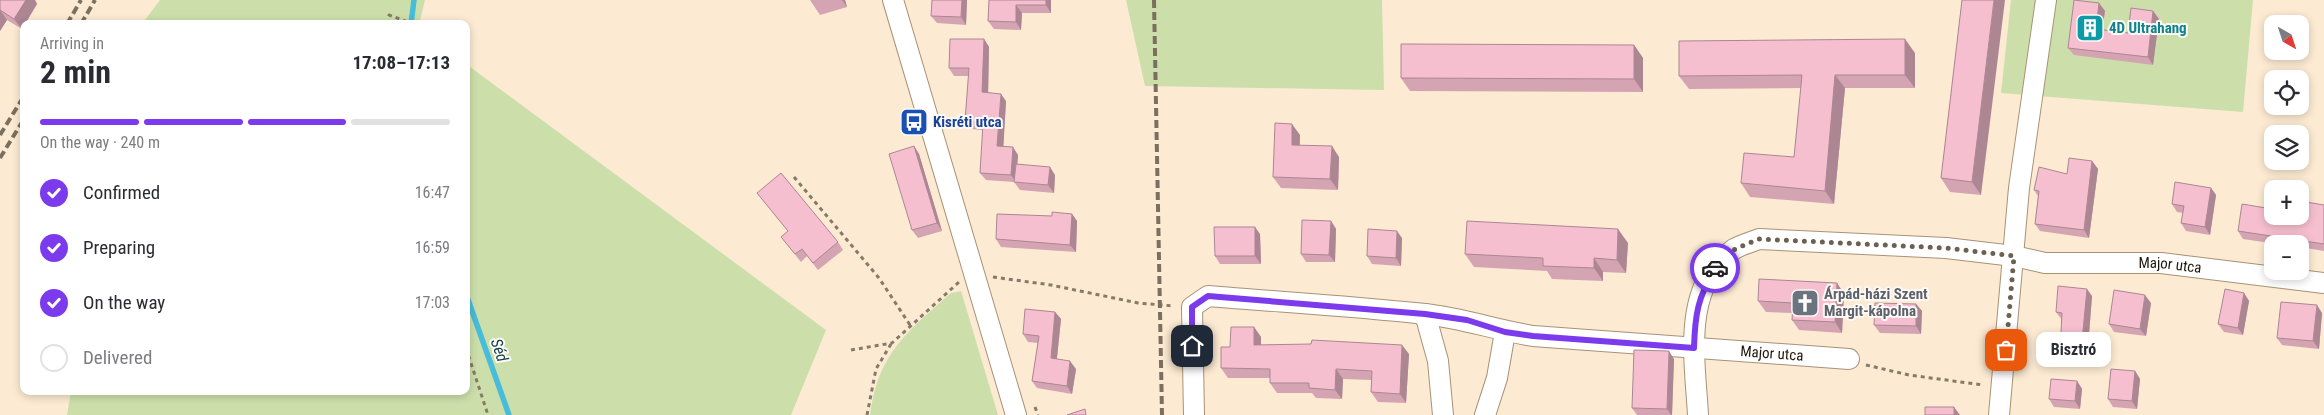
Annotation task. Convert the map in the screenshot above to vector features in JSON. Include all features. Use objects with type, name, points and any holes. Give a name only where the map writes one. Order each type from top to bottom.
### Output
[{"type":"street","points":[[893,0],[1016,415]]},
{"type":"street","points":[[1999,415],[2019,188],[2046,0]]},
{"type":"street","name":"Major utca","points":[[1694,348],[1695,315],[1702,290],[1717,264],[1735,249],[1759,239],[1946,248],[2014,256],[2045,263],[2161,263],[2324,283]]},
{"type":"street","name":"Major utca","points":[[1192,307],[1208,296],[1425,314],[1467,320],[1505,332],[1533,336],[1849,359]]},
{"type":"street","points":[[1192,307],[1194,415]]},
{"type":"street","points":[[1425,314],[1438,361],[1442,415]]},
{"type":"street","points":[[1485,415],[1497,378],[1505,332]]},
{"type":"street","points":[[1694,348],[1698,415]]},
{"type":"path","points":[[389,20],[389,15],[403,20]]},
{"type":"path","points":[[794,177],[879,278],[910,325]]},
{"type":"path","points":[[1112,296],[1138,303],[1192,307]]},
{"type":"path","points":[[867,415],[876,369],[892,343]]},
{"type":"path","points":[[1849,359],[1909,375],[2002,388]]},
{"type":"path","points":[[470,360],[488,415]]},
{"type":"green space","points":[[160,0],[425,0],[420,20],[145,20]]},
{"type":"green space","points":[[1126,0],[1382,0],[1384,90],[1145,86]]},
{"type":"green space","points":[[2011,0],[2253,0],[2243,112],[2001,93]]},
{"type":"green space","points":[[470,67],[826,330],[791,415],[67,415],[70,395],[470,395]]},
{"type":"green space","points":[[961,291],[998,415],[870,415],[880,375],[897,345],[908,332],[951,293]]},
{"type":"building","points":[[0,0],[26,0],[14,19],[0,10]]},
{"type":"building","points":[[932,0],[962,0],[961,17],[931,16]]},
{"type":"building","points":[[989,0],[1046,0],[1046,5],[1016,5],[1016,22],[988,21]]},
{"type":"building","points":[[1962,0],[1994,0],[1972,182],[1941,178]]},
{"type":"building","name":"4D Ultrahang","points":[[2074,0],[2099,3],[2096,29],[2128,33],[2131,8],[2153,11],[2148,57],[2068,48]]},
{"type":"building","points":[[950,39],[984,39],[982,92],[1001,94],[997,146],[1013,147],[1011,175],[980,173],[983,123],[965,121],[969,68],[949,68]]},
{"type":"building","points":[[1905,39],[1905,75],[1835,75],[1825,191],[1741,183],[1744,153],[1794,157],[1802,75],[1679,76],[1679,41]]},
{"type":"building","points":[[1401,44],[1634,45],[1634,79],[1401,78]]},
{"type":"building","points":[[1275,123],[1292,124],[1292,145],[1332,146],[1330,179],[1273,177]]},
{"type":"building","points":[[914,146],[937,223],[912,230],[889,154]]},
{"type":"building","points":[[2069,158],[2092,161],[2084,230],[2035,224],[2039,191],[2034,190],[2039,167],[2067,174]]},
{"type":"building","points":[[1016,164],[1050,167],[1048,185],[1014,182]]},
{"type":"building","points":[[781,173],[838,242],[813,263],[802,249],[795,254],[781,237],[788,231],[757,193]]},
{"type":"building","points":[[2175,182],[2211,188],[2205,227],[2181,223],[2184,206],[2172,204]]},
{"type":"building","points":[[2309,202],[2324,205],[2324,244],[2309,242],[2309,235],[2264,235],[2238,231],[2242,204],[2264,208],[2264,225],[2309,225]]},
{"type":"building","points":[[1052,212],[1072,214],[1070,245],[996,239],[997,214],[1052,216]]},
{"type":"building","points":[[1302,220],[1331,221],[1329,255],[1301,254]]},
{"type":"building","points":[[1467,221],[1618,229],[1617,260],[1594,258],[1594,268],[1543,266],[1543,258],[1465,254]]},
{"type":"building","points":[[1214,227],[1255,227],[1255,256],[1215,256]]},
{"type":"building","points":[[1368,229],[1397,231],[1396,258],[1367,256]]},
{"type":"building","name":"Árpád-házi Szent Margit-kápolna","points":[[1759,279],[1837,283],[1835,322],[1792,320],[1793,303],[1758,301]]},
{"type":"building","points":[[2058,286],[2087,289],[2081,352],[2060,351],[2062,313],[2056,312]]},
{"type":"building","points":[[2225,289],[2244,293],[2238,328],[2218,324]]},
{"type":"building","points":[[2114,290],[2145,295],[2140,329],[2109,324]]},
{"type":"building","points":[[2281,302],[2317,305],[2313,341],[2277,338]]},
{"type":"building","points":[[1875,303],[1916,304],[1916,326],[1874,325]]},
{"type":"building","points":[[1025,309],[1055,312],[1051,358],[1070,361],[1067,386],[1032,381],[1039,336],[1023,334]]},
{"type":"building","points":[[1231,327],[1254,327],[1254,345],[1311,344],[1312,340],[1402,345],[1400,394],[1371,392],[1372,371],[1336,369],[1335,390],[1309,388],[1309,383],[1270,383],[1270,369],[1221,368],[1221,347],[1230,347]]},
{"type":"building","points":[[1634,350],[1669,351],[1667,409],[1632,408]]},
{"type":"building","points":[[2111,369],[2135,371],[2132,401],[2108,399]]},
{"type":"building","points":[[2051,379],[2077,381],[2075,401],[2049,399]]},
{"type":"building","points":[[1925,407],[1954,407],[1954,415],[1925,415]]},
{"type":"building","points":[[1085,409],[1086,415],[1067,415]]},
{"type":"waterway","name":"Séd","points":[[412,20],[414,0]]},
{"type":"waterway","name":"Séd","points":[[470,305],[509,415]]},
{"type":"railway","points":[[69,20],[81,0]]},
{"type":"railway","points":[[83,20],[95,0]]},
{"type":"railway","points":[[1154,0],[1162,415]]},
{"type":"railway","points":[[0,135],[20,102]]},
{"type":"railway","points":[[0,158],[20,126]]},
{"type":"way so far","points":[[1715,268],[1717,264],[1735,249],[1759,239],[1946,248],[2014,256],[2006,350]]},
{"type":"place","name":"4D Ultrahang","points":[[2090,28]]},
{"type":"place","name":"Kisréti utca","points":[[914,122]]},
{"type":"place","name":"Árpád-házi Szent Margit-kápolna","points":[[1805,303]]},
{"type":"place","name":"Bisztró","points":[[2006,350]]},
{"type":"route","points":[[1192,346],[1192,307],[1208,296],[1425,314],[1467,320],[1505,332],[1533,336],[1694,348],[1695,315],[1702,290],[1715,268]]}]
